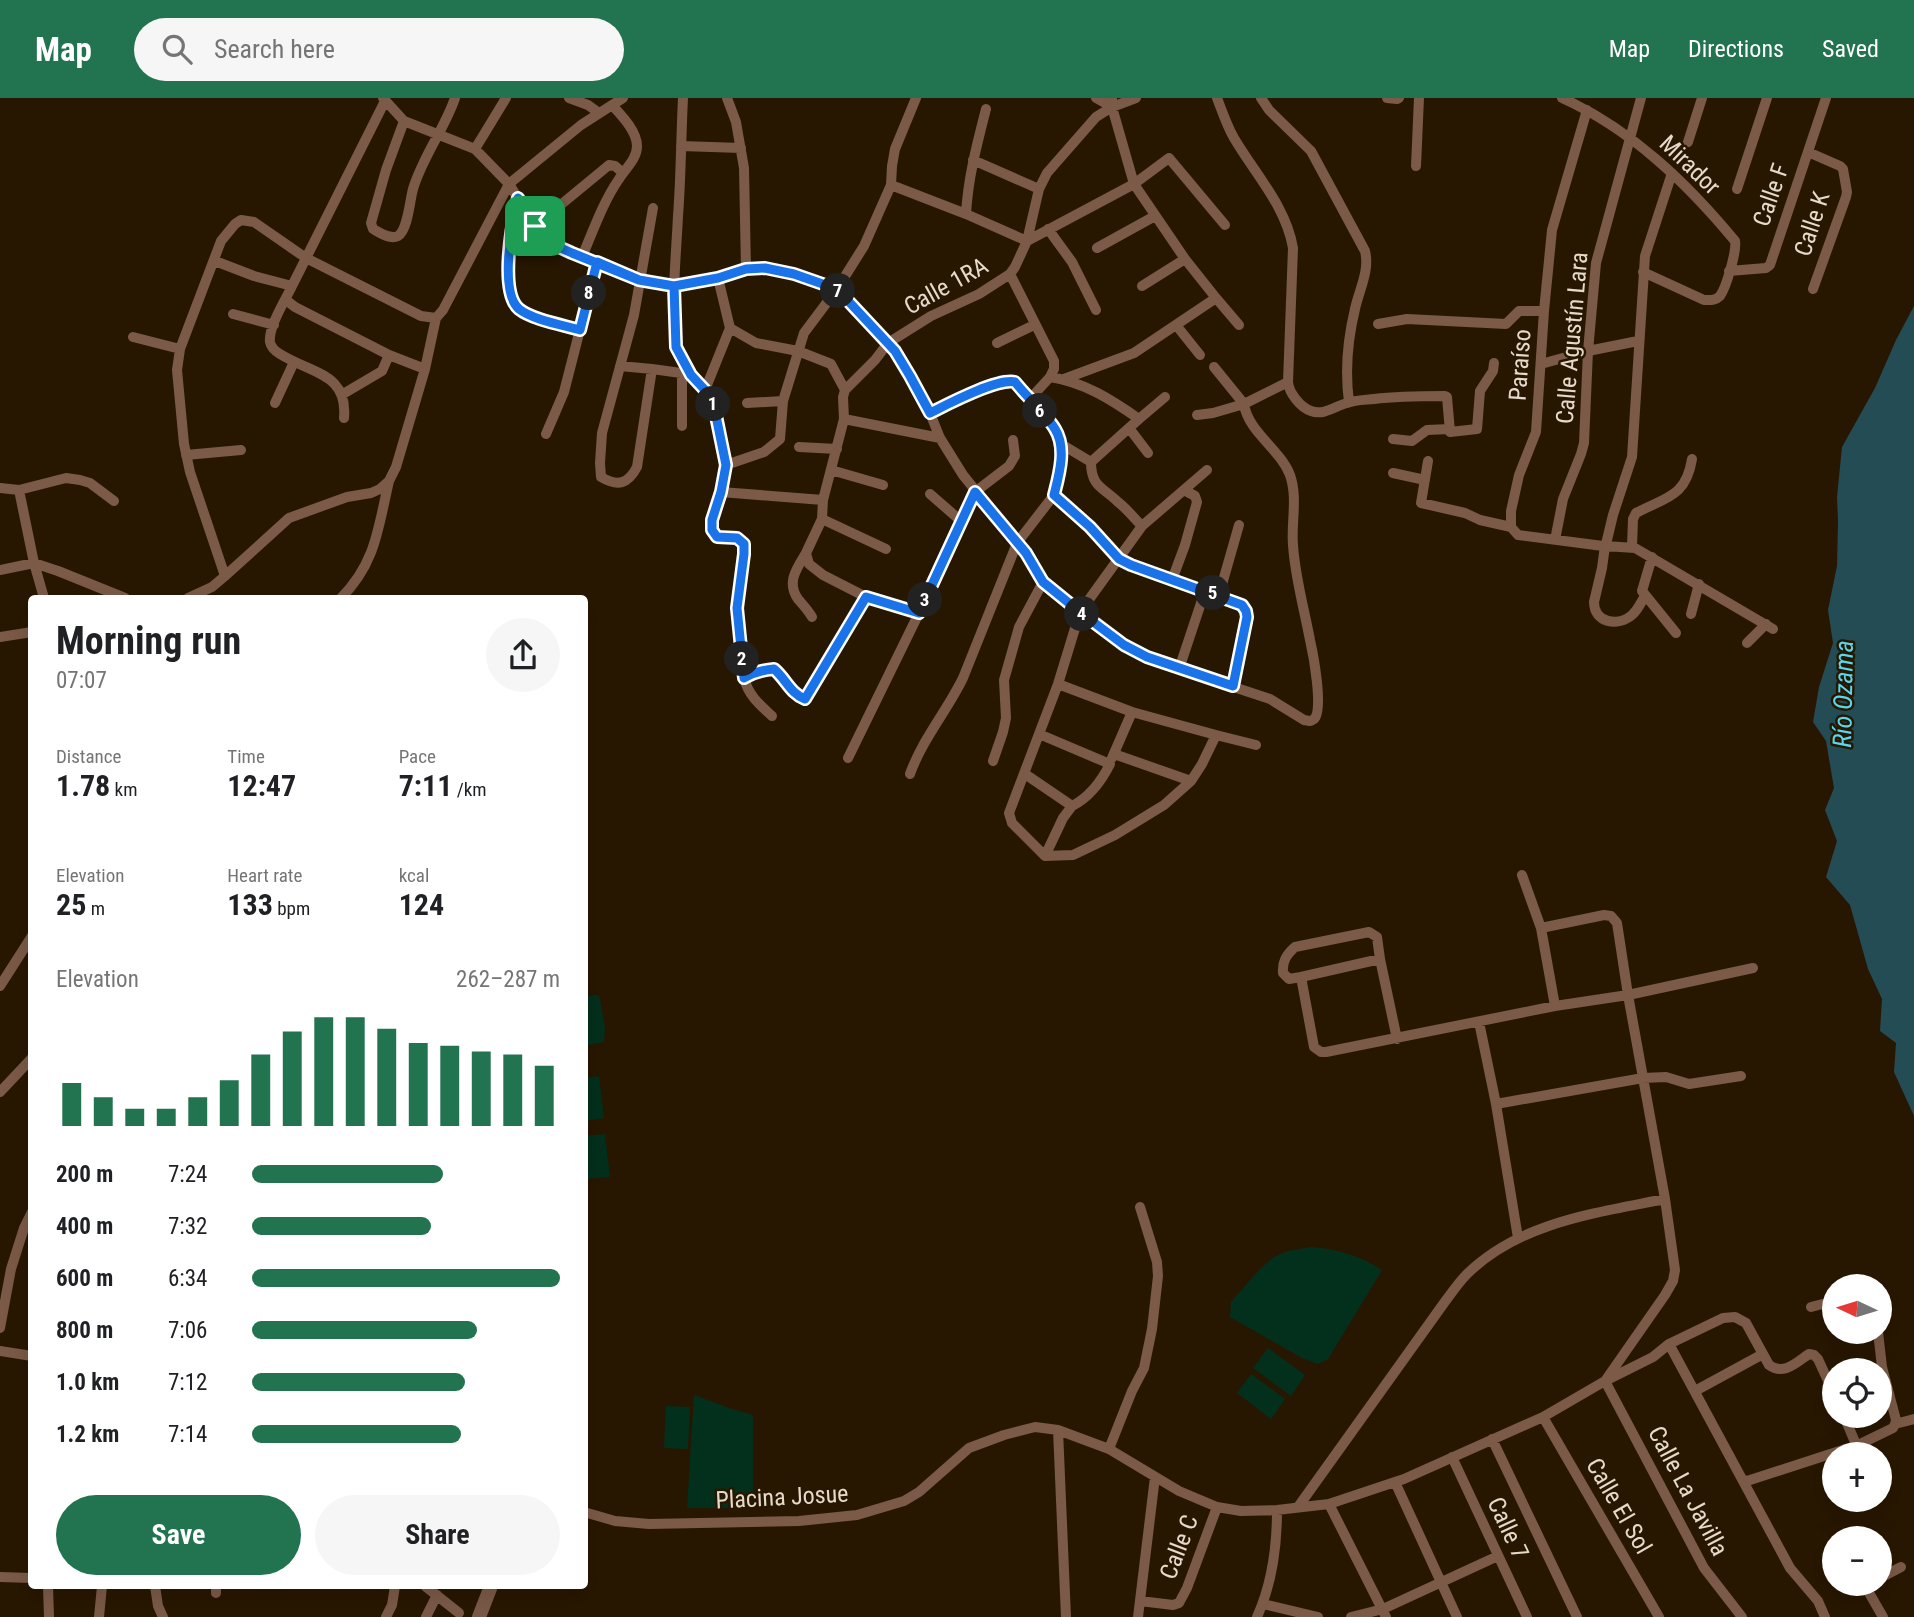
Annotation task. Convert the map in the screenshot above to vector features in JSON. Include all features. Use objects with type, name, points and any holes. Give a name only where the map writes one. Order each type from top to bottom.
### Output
[{"type":"street","points":[[404,121],[371,223],[373,229],[385,236],[396,237],[402,233],[413,189],[424,160],[449,117],[455,98]]},
{"type":"street","points":[[475,149],[506,98]]},
{"type":"street","points":[[569,98],[588,105],[598,113]]},
{"type":"street","points":[[344,595],[365,569],[373,549],[389,481],[396,467],[425,369],[436,318],[443,310],[509,184],[581,125],[623,98]]},
{"type":"street","points":[[682,426],[686,374],[676,347],[674,286],[685,98],[694,98]]},
{"type":"street","points":[[727,98],[736,122],[744,168],[746,269]]},
{"type":"street","points":[[726,465],[764,452],[777,443],[781,434],[783,401],[806,328],[837,289],[864,246],[891,185],[895,149],[916,98]]},
{"type":"street","points":[[1096,98],[1112,102],[1134,184],[1185,258],[1239,324]]},
{"type":"street","name":"Calle 1RA","points":[[845,390],[888,343],[931,316],[979,294],[1010,274],[1027,241],[1039,189],[1047,173],[1076,138],[1112,102],[1136,98]]},
{"type":"street","points":[[1217,98],[1233,136],[1280,208],[1291,238],[1293,248],[1288,382],[1289,390],[1302,405],[1311,411],[1327,411],[1349,402],[1405,396],[1445,396],[1452,433],[1478,428],[1480,391],[1493,371],[1494,363]]},
{"type":"street","points":[[1261,98],[1269,110],[1311,151],[1365,251],[1367,265],[1350,335],[1346,384],[1349,402]]},
{"type":"street","points":[[1387,98],[1399,98]]},
{"type":"street","points":[[1416,166],[1419,98]]},
{"type":"street","name":"Mirador","points":[[1562,98],[1587,110],[1629,137],[1672,173],[1735,241],[1735,251],[1721,295],[1714,300],[1704,300],[1643,272]]},
{"type":"street","name":"Calle Agustín Lara","points":[[1555,540],[1563,499],[1583,449],[1596,263],[1641,98]]},
{"type":"street","points":[[1688,142],[1702,98]]},
{"type":"street","points":[[1737,189],[1767,98]]},
{"type":"street","name":"Calle F","points":[[1729,271],[1766,268],[1770,265],[1826,98]]},
{"type":"street","points":[[344,418],[343,394],[334,382],[273,350],[270,338],[292,285],[384,99],[404,121],[475,149],[509,184],[535,226],[552,244],[582,257],[639,280],[674,286],[718,278],[746,269],[765,268],[794,274],[837,289],[888,343],[910,376],[940,438],[975,492],[1026,553],[1043,582],[1124,645],[1147,657],[1270,699],[1310,721],[1318,713],[1314,656],[1293,549],[1294,495],[1290,476],[1282,459],[1245,411],[1244,404],[1214,367]]},
{"type":"street","points":[[582,257],[601,211],[636,152],[637,142],[612,105]]},
{"type":"street","points":[[966,214],[974,160],[986,109]]},
{"type":"street","name":"Paraíso","points":[[1511,527],[1512,501],[1517,481],[1536,432],[1553,225],[1587,110]]},
{"type":"street","points":[[681,146],[741,148]]},
{"type":"street","name":"Calle K","points":[[1808,152],[1843,169],[1847,192],[1813,289]]},
{"type":"street","points":[[891,185],[1027,241],[1134,184],[1169,158],[1224,225]]},
{"type":"street","points":[[974,160],[1039,189]]},
{"type":"street","points":[[535,226],[609,165],[615,166],[623,173]]},
{"type":"street","points":[[1645,596],[1631,616],[1620,622],[1610,622],[1598,615],[1594,607],[1604,546],[1632,457],[1646,251],[1672,173]]},
{"type":"street","points":[[518,198],[512,223],[510,298],[519,309],[534,317],[580,330]]},
{"type":"street","points":[[652,369],[637,467],[631,478],[622,483],[609,482],[601,477],[602,433],[634,315],[653,208]]},
{"type":"street","points":[[1097,248],[1156,216]]},
{"type":"street","points":[[225,576],[186,455],[177,370],[180,349],[221,241],[241,220],[254,222],[306,258],[421,316],[436,318]]},
{"type":"street","points":[[1048,229],[1072,262],[1096,310]]},
{"type":"street","points":[[1142,285],[1185,258]]},
{"type":"street","points":[[215,261],[270,281],[292,285]]},
{"type":"street","points":[[546,434],[564,391],[597,262]]},
{"type":"street","points":[[1010,274],[1054,361],[1050,377],[1029,400]]},
{"type":"street","points":[[705,390],[730,328],[718,278]]},
{"type":"street","points":[[1065,379],[1134,353],[1216,298]]},
{"type":"street","points":[[286,300],[389,355],[425,369]]},
{"type":"street","points":[[1378,324],[1407,319],[1504,324],[1518,312],[1544,311]]},
{"type":"street","points":[[233,314],[274,325]]},
{"type":"street","points":[[997,343],[1034,325]]},
{"type":"street","points":[[1176,325],[1200,355]]},
{"type":"street","points":[[730,328],[756,343],[798,351],[832,365],[845,390],[844,419],[823,500],[822,519],[793,575],[792,586],[797,598],[812,617]]},
{"type":"street","points":[[133,337],[180,349]]},
{"type":"street","points":[[1541,364],[1638,341]]},
{"type":"street","points":[[343,394],[382,371],[389,355]]},
{"type":"street","points":[[275,403],[293,362]]},
{"type":"street","points":[[620,366],[686,374],[705,390],[714,406],[726,465],[712,520],[712,530],[717,537],[737,538],[744,544],[737,608],[744,678],[752,696],[772,716]]},
{"type":"street","points":[[1050,377],[1065,379],[1107,397],[1139,419]]},
{"type":"street","points":[[910,774],[924,742],[955,696],[1017,543],[1054,495],[1061,460],[1061,444],[1055,429],[1015,382],[1004,381],[930,413]]},
{"type":"street","points":[[1197,415],[1244,404],[1288,382]]},
{"type":"street","points":[[1142,526],[1097,484],[1091,470],[1091,462],[1165,397]]},
{"type":"street","points":[[747,403],[783,401]]},
{"type":"street","points":[[844,419],[940,438]]},
{"type":"street","points":[[1129,428],[1148,453]]},
{"type":"street","points":[[1393,439],[1411,441],[1427,430],[1450,429]]},
{"type":"street","points":[[848,758],[975,492],[1009,466],[1015,456],[1013,440]]},
{"type":"street","points":[[1061,444],[1091,462]]},
{"type":"street","points":[[799,447],[836,449]]},
{"type":"street","points":[[186,455],[241,450]]},
{"type":"street","points":[[1632,547],[1633,519],[1636,513],[1678,492],[1687,479],[1692,459]]},
{"type":"street","points":[[1429,461],[1421,504],[1465,513],[1480,520],[1511,527],[1522,536],[1632,547],[1770,626],[1747,643]]},
{"type":"street","points":[[831,470],[883,485]]},
{"type":"street","points":[[1208,470],[1142,526],[1080,612],[1058,684],[1009,813],[1012,823],[1045,856],[1073,855],[1115,835],[1164,805],[1191,781],[1216,736]]},
{"type":"street","points":[[1393,473],[1425,480]]},
{"type":"street","points":[[0,488],[19,490],[66,478],[90,483],[114,501]]},
{"type":"street","points":[[195,595],[212,587],[289,518],[347,497],[371,494],[389,481]]},
{"type":"street","points":[[19,490],[43,595]]},
{"type":"street","points":[[1172,580],[1197,502],[1195,496],[1184,490]]},
{"type":"street","points":[[721,492],[823,500]]},
{"type":"street","points":[[930,494],[961,521]]},
{"type":"street","points":[[1054,495],[1090,527],[1119,559],[1242,605],[1247,617],[1233,686]]},
{"type":"street","points":[[822,519],[886,549]]},
{"type":"street","points":[[1219,595],[1239,525]]},
{"type":"street","points":[[806,553],[809,564],[816,570],[866,597],[919,613]]},
{"type":"street","points":[[1652,557],[1642,587],[1645,596],[1676,633]]},
{"type":"street","points":[[0,570],[34,563],[118,595]]},
{"type":"street","points":[[993,761],[1006,718],[1004,680],[1019,627],[1043,582]]},
{"type":"street","points":[[1691,614],[1699,584]]},
{"type":"street","points":[[1179,669],[1205,591]]},
{"type":"street","points":[[744,678],[752,673],[774,669],[782,675],[796,695],[805,699],[866,597]]},
{"type":"street","points":[[0,637],[28,633]]},
{"type":"street","points":[[1058,684],[1132,712],[1216,736],[1256,744]]},
{"type":"street","points":[[1045,856],[1063,818],[1072,806],[1087,796],[1101,781],[1132,712]]},
{"type":"street","points":[[1039,734],[1112,759],[1191,781]]},
{"type":"street","points":[[1025,774],[1072,806]]},
{"type":"street","points":[[1522,875],[1541,928],[1555,1006]]},
{"type":"street","points":[[1541,928],[1604,915],[1611,916],[1617,923],[1665,1199],[1675,1270],[1673,1281],[1605,1381]]},
{"type":"street","points":[[1380,959],[1289,979],[1283,973],[1282,964],[1295,947],[1369,932],[1377,937],[1398,1039]]},
{"type":"street","points":[[0,986],[28,942]]},
{"type":"street","points":[[1301,977],[1315,1050],[1326,1052],[1555,1006],[1628,995],[1753,968]]},
{"type":"street","points":[[1479,1022],[1496,1104],[1518,1238]]},
{"type":"street","points":[[0,1092],[28,1062]]},
{"type":"street","points":[[1496,1104],[1643,1079],[1666,1077],[1689,1084],[1741,1076]]},
{"type":"street","points":[[1298,1507],[1466,1275],[1518,1238],[1557,1222],[1665,1199]]},
{"type":"street","points":[[1109,1449],[1144,1368],[1154,1315],[1157,1262],[1140,1207]]},
{"type":"street","points":[[0,1328],[10,1269],[28,1220]]},
{"type":"street","points":[[1811,1307],[1822,1304]]},
{"type":"street","name":"Placina Josue","points":[[588,1513],[615,1521],[649,1524],[799,1521],[857,1515],[904,1501],[919,1492],[969,1448],[1035,1427],[1058,1430],[1109,1449],[1179,1491],[1217,1507],[1241,1511],[1329,1504],[1395,1482],[1544,1417],[1605,1381],[1653,1357],[1669,1344],[1723,1318],[1735,1317],[1746,1323],[1763,1354]]},
{"type":"street","points":[[1669,1344],[1790,1568],[1818,1601],[1825,1617]]},
{"type":"street","points":[[1871,1442],[1893,1428],[1896,1420],[1882,1367],[1879,1344]]},
{"type":"street","points":[[0,1351],[28,1355]]},
{"type":"street","points":[[1695,1391],[1763,1354],[1774,1369],[1786,1370],[1810,1354],[1818,1359],[1822,1368]]},
{"type":"street","name":"Calle La Javilla","points":[[1605,1381],[1704,1568],[1742,1617]]},
{"type":"street","name":"Calle El Sol","points":[[1544,1417],[1659,1617]]},
{"type":"street","points":[[1895,1424],[1914,1419]]},
{"type":"street","points":[[1058,1430],[1066,1617]]},
{"type":"street","points":[[1492,1439],[1577,1617]]},
{"type":"street","name":"Calle 7","points":[[1451,1457],[1527,1617]]},
{"type":"street","points":[[1744,1480],[1822,1460]]},
{"type":"street","points":[[1138,1617],[1155,1477]]},
{"type":"street","points":[[1395,1482],[1457,1617]]},
{"type":"street","points":[[1329,1504],[1384,1613]]},
{"type":"street","name":"Calle C","points":[[1140,1601],[1173,1605],[1179,1603],[1217,1507]]},
{"type":"street","points":[[1257,1617],[1269,1583],[1277,1535],[1277,1510]]},
{"type":"street","points":[[1351,1617],[1384,1613],[1441,1582],[1498,1556]]},
{"type":"street","points":[[1892,1572],[1901,1567]]},
{"type":"street","points":[[0,1577],[28,1578]]},
{"type":"street","points":[[48,1589],[49,1617]]},
{"type":"street","points":[[99,1617],[102,1589]]},
{"type":"street","points":[[155,1589],[163,1617]]},
{"type":"street","points":[[386,1617],[393,1605],[394,1589]]},
{"type":"street","points":[[429,1589],[459,1613]]},
{"type":"street","points":[[479,1617],[490,1589]]},
{"type":"street","points":[[489,1617],[500,1589]]},
{"type":"street","points":[[426,1617],[437,1595]]},
{"type":"street","points":[[1872,1596],[1883,1617]]},
{"type":"street","points":[[1263,1604],[1318,1617]]},
{"type":"green space","points":[[588,996],[599,996],[605,1028],[604,1042],[588,1045]]},
{"type":"green space","points":[[599,1076],[604,1118],[588,1121],[588,1078]]},
{"type":"green space","points":[[605,1134],[610,1177],[588,1179],[588,1136]]},
{"type":"green space","points":[[1311,1247],[1348,1254],[1382,1270],[1328,1359],[1318,1364],[1302,1358],[1230,1317],[1231,1302],[1260,1269],[1274,1257],[1288,1251]]},
{"type":"green space","points":[[1268,1348],[1305,1375],[1291,1396],[1253,1368]]},
{"type":"green space","points":[[1251,1374],[1285,1399],[1271,1419],[1237,1393]]},
{"type":"green space","points":[[694,1395],[753,1415],[753,1508],[687,1508]]},
{"type":"green space","points":[[666,1406],[690,1407],[688,1449],[664,1448]]},
{"type":"water","name":"Río Ozama","points":[[1914,306],[1914,1116],[1894,1072],[1896,1043],[1880,1031],[1882,999],[1868,969],[1850,905],[1826,877],[1837,841],[1825,810],[1834,788],[1826,741],[1813,722],[1819,687],[1833,643],[1828,610],[1837,566],[1837,497],[1842,447],[1875,388]]},
{"type":"route","points":[[535,226],[518,198],[512,223],[510,298],[519,309],[534,317],[580,330],[597,262],[639,280],[674,286],[718,278],[746,269],[765,268],[794,274],[837,289],[895,351],[930,413],[1004,381],[1015,382],[1055,429],[1061,444],[1061,460],[1054,495],[1090,527],[1119,559],[1242,605],[1247,617],[1233,686],[1147,657],[1124,645],[1080,612],[1043,582],[1026,553],[975,492],[919,613],[866,597],[805,699],[796,695],[782,675],[774,669],[752,673],[744,678],[737,608],[744,544],[737,538],[717,537],[712,530],[712,520],[726,465],[714,406],[705,390],[691,375],[676,347],[674,286],[639,280],[597,262],[572,253],[552,244],[535,226]]}]
